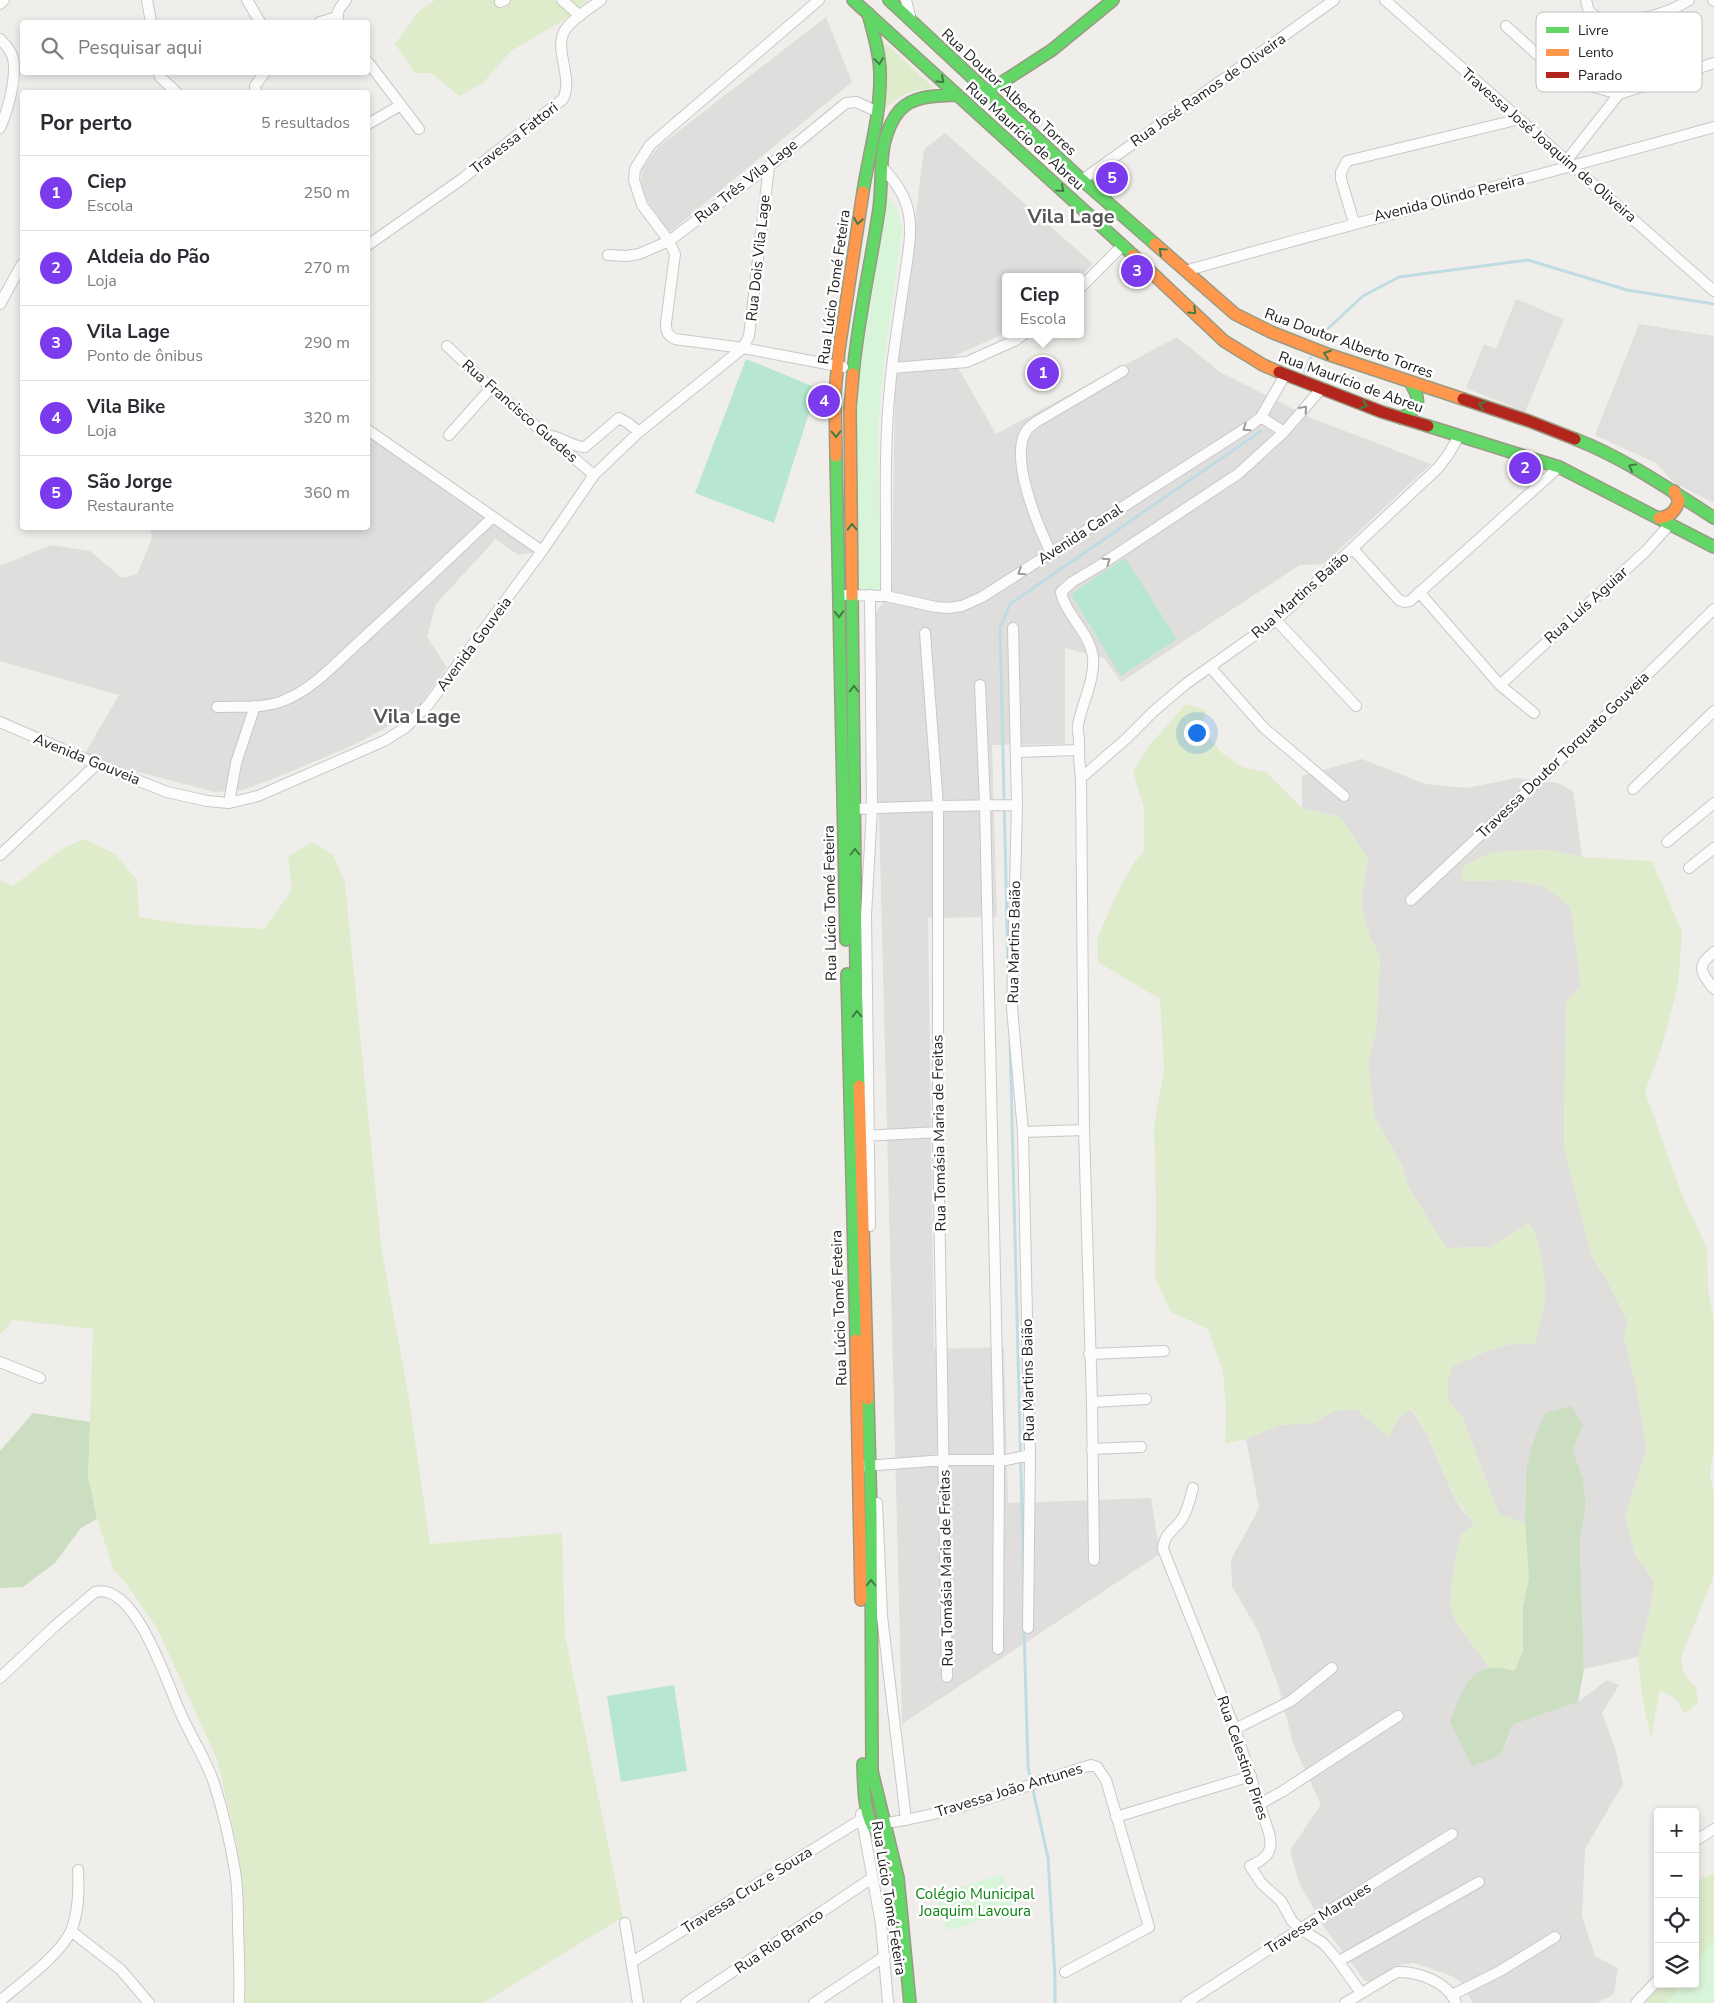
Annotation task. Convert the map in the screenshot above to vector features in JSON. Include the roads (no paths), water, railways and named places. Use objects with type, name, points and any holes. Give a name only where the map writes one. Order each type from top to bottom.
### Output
[{"type":"main road","name":"Rua Maurício de Abreu","points":[[853,0],[1123,245],[1224,341],[1284,376],[1322,388],[1401,418],[1560,467],[1714,547]]},
{"type":"main road","name":"Rua Doutor Alberto Torres","points":[[890,0],[1082,180],[1230,311],[1253,324],[1327,354],[1529,420],[1593,446],[1674,491],[1714,518]]},
{"type":"main road","points":[[987,92],[1052,50],[1113,0]]},
{"type":"main road","name":"Rua Lúcio Tomé Feteira","points":[[860,1136],[842,810],[844,777],[838,595],[835,393],[848,284],[878,112],[880,73],[878,55],[868,13]]},
{"type":"main road","name":"Rua Lúcio Tomé Feteira","points":[[910,2003],[898,1878],[889,1844],[877,1832],[875,1787],[872,1771],[868,1466],[856,974],[850,408],[852,368],[862,298],[879,206],[882,166],[888,134],[894,119],[904,106],[919,99],[957,95]]},
{"type":"main road","points":[[1401,418],[1414,412],[1419,402],[1419,396],[1410,382]]},
{"type":"main road","points":[[1659,518],[1676,512],[1679,502],[1674,491]]},
{"type":"main road","points":[[1685,532],[1682,523],[1684,516],[1692,510],[1700,508]]},
{"type":"main road","name":"Rua Lúcio Tomé Feteira","points":[[868,1466],[862,1752],[866,1798],[878,1824]]},
{"type":"street","points":[[0,4],[4,0]]},
{"type":"street","points":[[147,0],[151,20]]},
{"type":"street","points":[[247,0],[259,20]]},
{"type":"street","points":[[338,20],[338,11],[346,0]]},
{"type":"street","points":[[562,0],[580,16]]},
{"type":"street","name":"Travessa Fattori","points":[[370,244],[462,179],[563,99],[567,85],[561,38],[571,23],[601,0]]},
{"type":"street","points":[[819,0],[650,145],[635,169],[634,180],[635,190],[642,205],[669,241],[675,254],[666,323],[666,330],[669,336],[852,368]]},
{"type":"street","points":[[906,0],[912,21]]},
{"type":"street","name":"Rua José Ramos de Oliveira","points":[[1082,180],[1334,0]]},
{"type":"street","name":"Travessa José Joaquim de Oliveira","points":[[1385,0],[1714,291]]},
{"type":"street","points":[[1586,0],[1590,12]]},
{"type":"street","points":[[1665,12],[1689,0]]},
{"type":"street","points":[[1506,26],[1536,53]]},
{"type":"street","points":[[0,39],[10,50],[13,59],[10,98],[0,128]]},
{"type":"street","points":[[1702,67],[1714,63]]},
{"type":"street","points":[[370,65],[419,129]]},
{"type":"street","points":[[159,75],[174,90]]},
{"type":"street","points":[[256,90],[255,86],[264,75]]},
{"type":"street","points":[[1611,92],[1618,94],[1624,92]]},
{"type":"street","points":[[1570,163],[1618,94]]},
{"type":"street","name":"Rua Três Vila Lage","points":[[608,255],[626,256],[639,254],[669,241],[769,166],[846,103],[856,102],[878,112]]},
{"type":"street","points":[[370,123],[401,105]]},
{"type":"street","points":[[1354,223],[1341,172],[1347,161],[1520,119]]},
{"type":"street","name":"Avenida Olindo Pereira","points":[[1184,271],[1570,163],[1714,127]]},
{"type":"street","name":"Rua Dois Vila Lage","points":[[743,348],[750,336],[769,166]]},
{"type":"street","points":[[882,166],[904,196],[909,213],[910,226],[890,387],[887,450],[886,596]]},
{"type":"street","points":[[1084,284],[1123,245]]},
{"type":"street","points":[[0,304],[20,268]]},
{"type":"street","points":[[892,368],[967,362],[1019,338]]},
{"type":"street","name":"Rua Francisco Guedes","points":[[447,346],[491,388],[594,476]]},
{"type":"street","name":"Avenida Gouveia","points":[[0,722],[167,792],[207,801],[229,803],[258,796],[384,741],[405,728],[428,705],[542,551],[594,476],[639,432],[743,348]]},
{"type":"street","points":[[1051,553],[1037,524],[1027,492],[1021,450],[1023,437],[1027,428],[1036,422],[1123,371]]},
{"type":"street","name":"Avenida Canal","points":[[838,595],[886,596],[948,608],[982,597],[1261,417],[1284,376]]},
{"type":"street","points":[[449,435],[491,388]]},
{"type":"street","points":[[1094,1560],[1092,1402],[1089,1354],[1084,1130],[1081,778],[1077,750],[1078,727],[1090,679],[1093,658],[1088,639],[1061,592],[1065,586],[1099,566],[1238,474],[1284,432],[1322,388]]},
{"type":"street","points":[[1261,417],[1284,432]]},
{"type":"street","points":[[545,435],[560,438],[576,446],[584,447],[619,418],[639,432]]},
{"type":"street","points":[[370,431],[542,551]]},
{"type":"street","name":"Rua Martins Baião","points":[[1081,778],[1126,739],[1154,710],[1276,620],[1438,468],[1459,436]]},
{"type":"street","points":[[1353,549],[1398,600],[1410,601],[1560,467]]},
{"type":"street","points":[[217,707],[271,705],[286,700],[321,676],[492,518]]},
{"type":"street","name":"Rua Luís Aguiar","points":[[1500,684],[1646,551],[1670,524]]},
{"type":"street","points":[[1419,592],[1500,684],[1534,713]]},
{"type":"street","points":[[870,595],[872,808],[866,915],[860,1136],[938,1132]]},
{"type":"street","name":"Travessa Doutor Torquato Gouveia","points":[[1411,900],[1549,771],[1714,608]]},
{"type":"street","points":[[1276,620],[1356,706]]},
{"type":"street","name":"Rua Martins Baião","points":[[1013,628],[1017,805],[1012,1008],[1023,1132],[1028,1628]]},
{"type":"street","name":"Rua Tomásia Maria de Freitas","points":[[925,633],[938,806],[938,1132],[945,1460],[947,1677]]},
{"type":"street","points":[[1210,667],[1264,728],[1344,796]]},
{"type":"street","points":[[980,684],[988,805],[1003,1460],[998,1649]]},
{"type":"street","points":[[229,803],[236,763],[255,706]]},
{"type":"street","points":[[1633,788],[1714,711]]},
{"type":"street","points":[[1016,752],[1077,750]]},
{"type":"street","points":[[0,855],[97,764]]},
{"type":"street","points":[[1667,842],[1714,803]]},
{"type":"street","points":[[842,810],[1017,805]]},
{"type":"street","points":[[1689,868],[1714,848]]},
{"type":"street","points":[[1714,952],[1702,962],[1701,967],[1703,974],[1714,989]]},
{"type":"street","points":[[1023,1132],[1084,1130]]},
{"type":"street","points":[[1089,1354],[1164,1351]]},
{"type":"street","points":[[0,1362],[40,1378]]},
{"type":"street","points":[[1092,1402],[1146,1399]]},
{"type":"street","points":[[1092,1449],[1141,1447]]},
{"type":"street","name":"Rua Tomásia Maria de Freitas","points":[[868,1466],[945,1460],[1003,1460],[1026,1456]]},
{"type":"street","points":[[868,1466],[882,1616],[906,1820]]},
{"type":"street","name":"Rua Celestino Pires","points":[[1193,1488],[1184,1517],[1167,1535],[1163,1542],[1163,1549],[1236,1729],[1272,1844],[1267,1855],[1261,1861],[1250,1866],[1261,1883],[1281,1902],[1292,1921],[1300,1929],[1323,1943],[1361,1993]]},
{"type":"street","points":[[0,1678],[56,1625],[95,1592],[109,1593],[119,1599],[140,1622],[152,1644],[185,1724],[208,1766],[219,1800],[235,1872],[238,1908],[239,2003]]},
{"type":"street","points":[[1236,1729],[1291,1701],[1332,1668]]},
{"type":"street","points":[[1260,1804],[1398,1716]]},
{"type":"street","name":"Travessa João Antunes","points":[[878,1824],[906,1820],[975,1803],[1091,1765],[1097,1766],[1106,1780],[1149,1927],[1065,1972]]},
{"type":"street","points":[[1116,1816],[1251,1776]]},
{"type":"street","name":"Rua Lúcio Tomé Feteira","points":[[875,1787],[866,1798],[861,1812],[885,1956],[888,2003]]},
{"type":"street","name":"Travessa Cruz e Souza","points":[[632,1962],[862,1819]]},
{"type":"street","points":[[1699,1838],[1714,1829]]},
{"type":"street","name":"Travessa Marques","points":[[1186,2003],[1452,1834]]},
{"type":"street","points":[[0,2001],[41,1966],[59,1948],[70,1932],[77,1911],[78,1870]]},
{"type":"street","name":"Rua Rio Branco","points":[[686,2003],[872,1878]]},
{"type":"street","points":[[1339,1962],[1479,1882]]},
{"type":"street","points":[[626,1923],[638,2003]]},
{"type":"street","points":[[70,1932],[121,1970],[149,2003]]},
{"type":"street","points":[[1345,2003],[1396,1972],[1406,1972],[1443,1986],[1454,1999],[1555,1937]]},
{"type":"street","points":[[814,2003],[885,1956]]},
{"type":"street","points":[[1636,2003],[1654,1984]]},
{"type":"waterway","points":[[1322,334],[1363,296],[1399,277],[1528,260],[1627,290],[1714,304]]},
{"type":"waterway","points":[[1304,371],[1311,358]]},
{"type":"waterway","points":[[1008,965],[1000,628],[1010,604],[1261,431]]},
{"type":"waterway","points":[[1010,1041],[1024,1590]]},
{"type":"waterway","points":[[1024,1629],[1028,1767],[1048,1858],[1055,2003]]},
{"type":"place","name":"São Jorge","points":[[1112,178]]},
{"type":"place","name":"Vila Lage","points":[[1137,271]]},
{"type":"place","name":"Ciep","points":[[1043,373]]},
{"type":"place","name":"Vila Bike","points":[[824,401]]},
{"type":"place","name":"Aldeia do Pão","points":[[1525,468]]},
{"type":"district","name":"Vila Lage","points":[[1071,216]]},
{"type":"district","name":"Vila Lage","points":[[417,716]]},
{"type":"park label","name":"Colégio Municipal Joaquim Lavoura","points":[[975,1902]]}]
